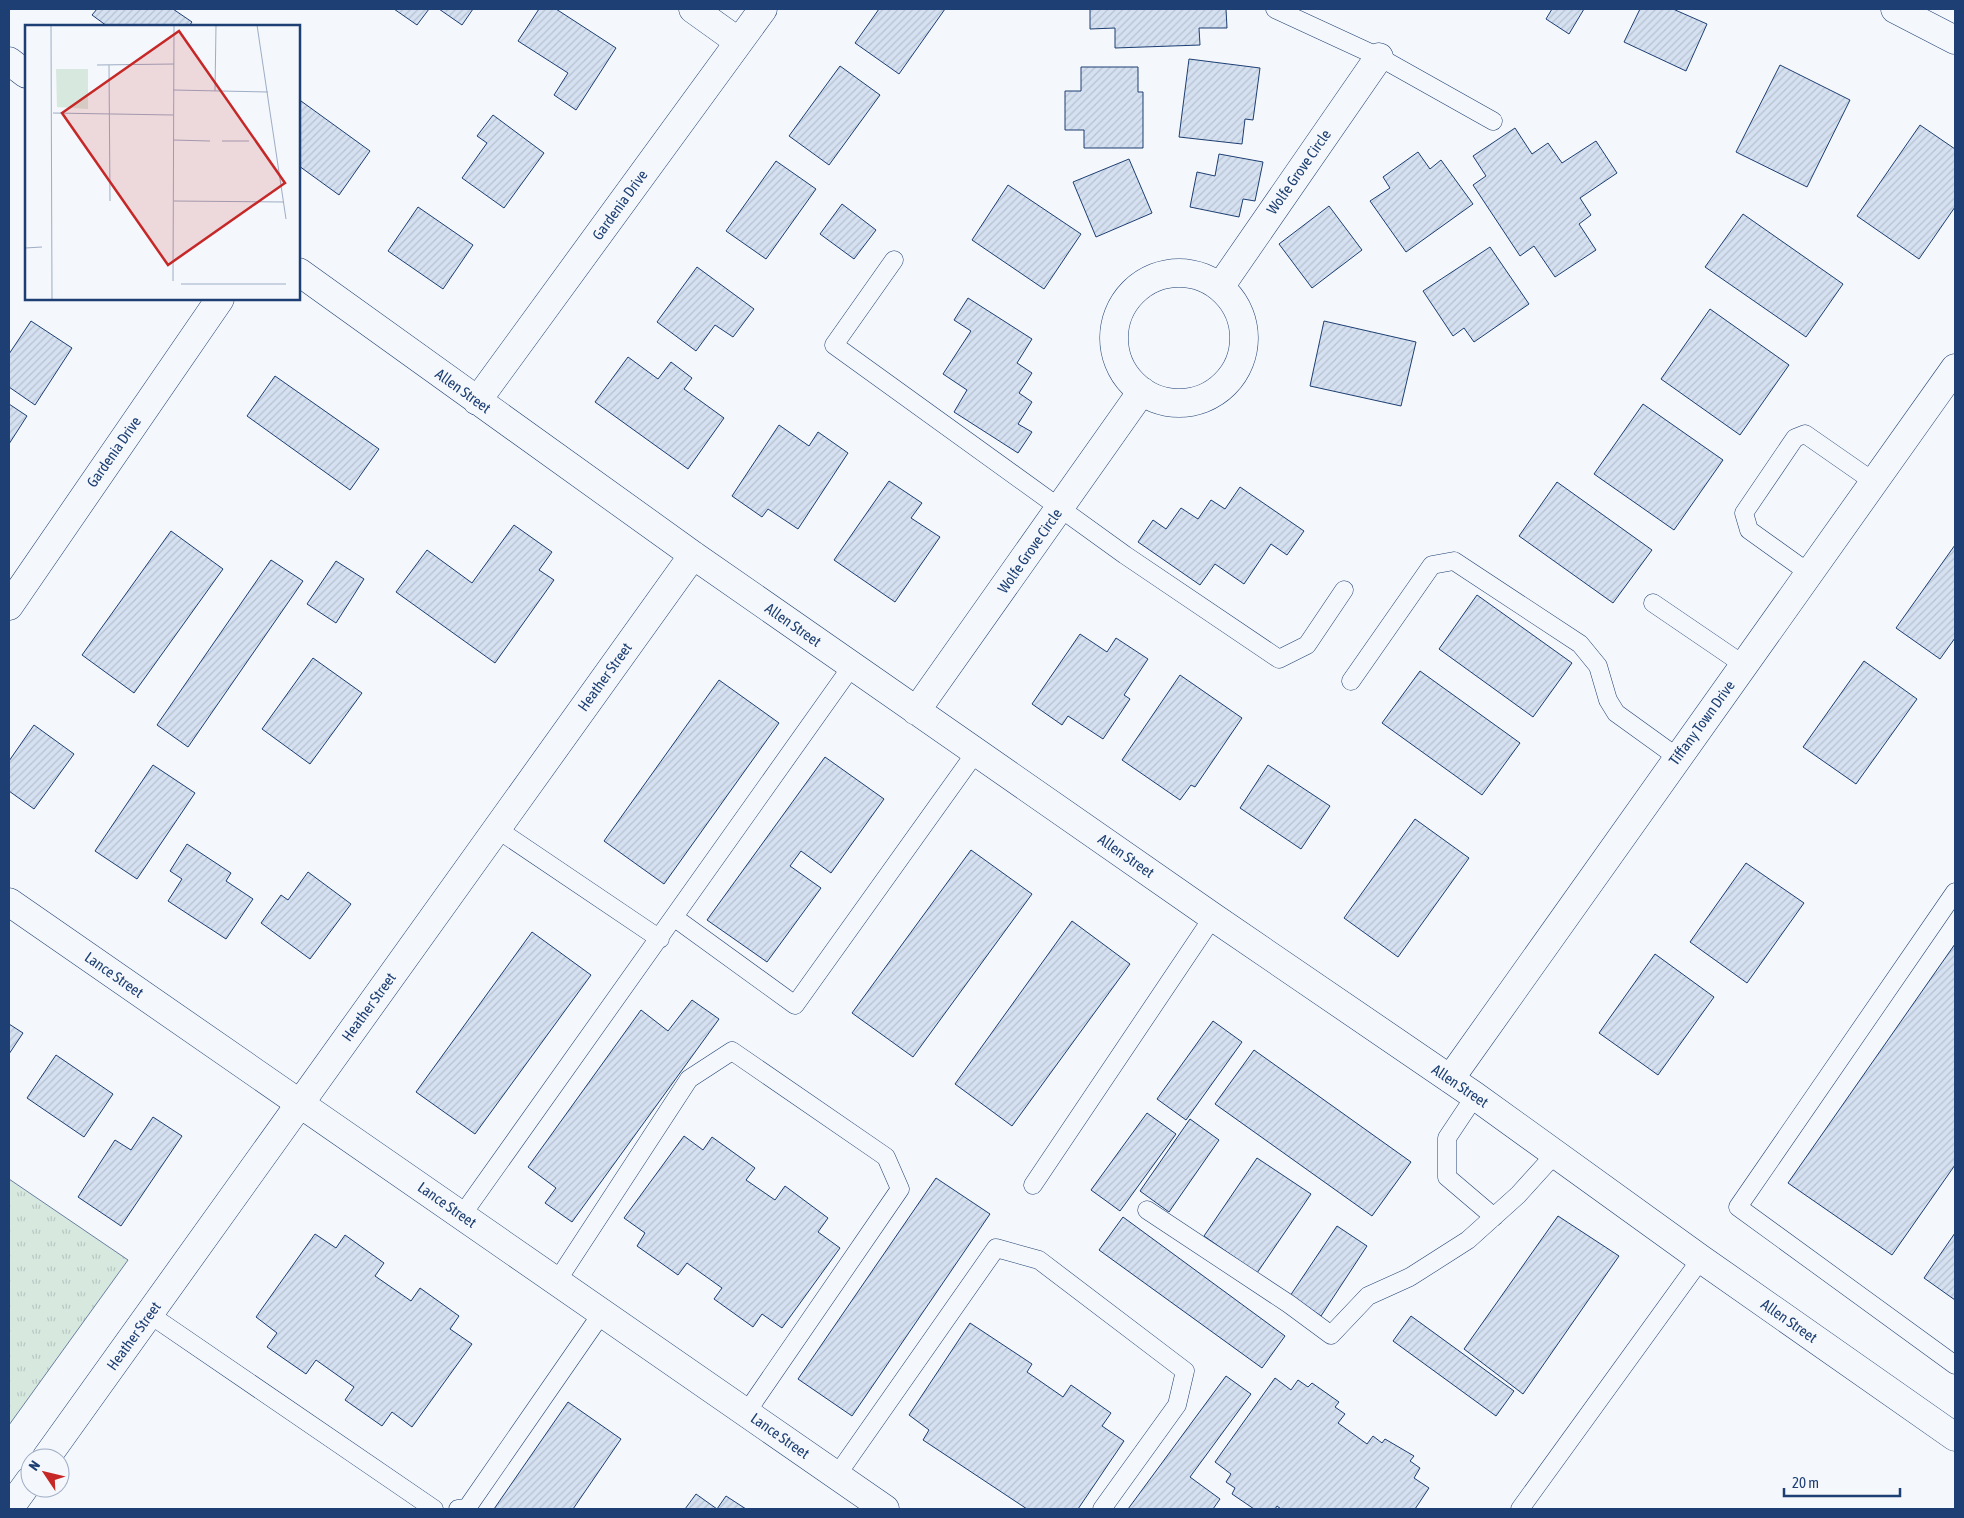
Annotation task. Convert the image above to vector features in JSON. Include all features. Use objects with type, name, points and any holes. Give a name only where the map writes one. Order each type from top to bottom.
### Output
[{"type":"street","points":[[693,9],[739,42]]},
{"type":"street","name":"Gardenia Drive","points":[[477,401],[763,9]]},
{"type":"street","points":[[1894,9],[1955,40]]},
{"type":"street","name":"Wolfe Grove Circle","points":[[1220,287],[1379,57]]},
{"type":"street","points":[[9,61],[25,73]]},
{"type":"street","name":"Allen Street","points":[[300,273],[693,555],[1213,917],[1475,1096],[1700,1258],[1955,1437]]},
{"type":"street","points":[[1193,274],[1207,279],[1220,287],[1236,307],[1244,332],[1241,358],[1235,371],[1218,390],[1193,401],[1167,401],[1142,391],[1127,376],[1117,356],[1116,327],[1127,300],[1144,285],[1163,275],[1193,274]]},
{"type":"street","name":"Gardenia Drive","points":[[9,606],[219,300]]},
{"type":"street","name":"Tiffany Town Drive","points":[[1450,1079],[1955,368]]},
{"type":"street","name":"Wolfe Grove Circle","points":[[916,711],[1142,391]]},
{"type":"street","name":"Heather Street","points":[[53,1448],[693,555]]},
{"type":"street","name":"Lance Street","points":[[9,902],[885,1509]]},
{"type":"street","points":[[9,1509],[20,1494]]},
{"type":"lane","points":[[1275,9],[1379,57],[1493,121]]},
{"type":"lane","points":[[894,260],[834,345],[1060,508],[1231,629],[1279,660],[1306,645],[1344,590]]},
{"type":"lane","points":[[1809,573],[1749,530],[1744,513],[1795,438],[1805,434],[1874,482]]},
{"type":"lane","points":[[1351,681],[1432,565],[1454,561],[1580,644],[1598,666],[1608,700],[1616,713],[1677,757]]},
{"type":"lane","points":[[1652,603],[1744,665]]},
{"type":"lane","points":[[462,1215],[675,918],[852,666]]},
{"type":"lane","points":[[675,918],[795,1005],[976,752]]},
{"type":"lane","points":[[497,829],[660,939]]},
{"type":"lane","points":[[1955,892],[1738,1207],[1955,1365]]},
{"type":"lane","points":[[1033,1185],[1213,917]]},
{"type":"lane","points":[[557,1281],[689,1079],[732,1051],[886,1157],[900,1188],[746,1413]]},
{"type":"lane","points":[[1475,1096],[1447,1138],[1447,1177],[1494,1216]]},
{"type":"lane","points":[[1147,1210],[1289,1304],[1331,1335],[1368,1296],[1410,1277],[1468,1240],[1518,1196],[1556,1153]]},
{"type":"lane","points":[[836,1475],[996,1248],[1039,1260],[1185,1371],[1177,1405],[1102,1509]]},
{"type":"lane","points":[[1520,1509],[1700,1258]]},
{"type":"lane","points":[[458,1509],[467,1508],[602,1313]]},
{"type":"lane","points":[[149,1314],[434,1509]]},
{"type":"green space","points":[[9,1179],[128,1260],[9,1425]]},
{"type":"building","points":[[97,9],[173,9],[192,22],[190,25],[106,25],[92,15]]},
{"type":"building","points":[[394,9],[429,9],[417,25]]},
{"type":"building","points":[[439,9],[473,9],[462,25]]},
{"type":"building","points":[[539,9],[556,9],[616,48],[576,110],[554,95],[568,73],[518,41]]},
{"type":"building","points":[[879,9],[945,9],[899,74],[855,43]]},
{"type":"building","points":[[1090,9],[1226,9],[1227,28],[1199,28],[1200,45],[1115,48],[1115,28],[1090,29]]},
{"type":"building","points":[[1552,9],[1584,9],[1569,34],[1546,19]]},
{"type":"building","points":[[1640,9],[1673,9],[1707,24],[1686,71],[1624,42]]},
{"type":"building","points":[[1189,59],[1260,68],[1253,120],[1245,119],[1242,144],[1179,137]]},
{"type":"building","points":[[1780,65],[1850,100],[1807,187],[1736,152]]},
{"type":"building","points":[[840,66],[880,95],[829,165],[789,136]]},
{"type":"building","points":[[1081,67],[1138,67],[1138,92],[1143,92],[1143,148],[1084,148],[1084,130],[1065,130],[1065,91],[1081,91]]},
{"type":"building","points":[[301,101],[370,151],[339,195],[300,167]]},
{"type":"building","points":[[493,115],[544,153],[504,208],[462,178],[487,143],[477,136]]},
{"type":"building","points":[[1920,125],[1955,149],[1955,207],[1919,259],[1857,216]]},
{"type":"building","points":[[1515,128],[1532,154],[1548,143],[1562,163],[1596,141],[1617,173],[1580,198],[1591,215],[1579,224],[1596,250],[1555,277],[1534,246],[1520,256],[1473,185],[1486,176],[1473,156]]},
{"type":"building","points":[[1418,152],[1430,169],[1441,160],[1473,204],[1406,252],[1370,201],[1390,188],[1383,177]]},
{"type":"building","points":[[1219,154],[1263,162],[1255,201],[1243,199],[1239,217],[1190,207],[1197,172],[1215,176]]},
{"type":"building","points":[[1129,159],[1152,213],[1096,237],[1073,182]]},
{"type":"building","points":[[776,161],[816,189],[766,259],[726,231]]},
{"type":"building","points":[[1008,185],[1081,234],[1044,289],[972,240]]},
{"type":"building","points":[[842,204],[876,230],[854,259],[820,234]]},
{"type":"building","points":[[1329,206],[1362,250],[1312,288],[1279,244]]},
{"type":"building","points":[[418,207],[473,245],[443,289],[388,251]]},
{"type":"building","points":[[1743,214],[1843,284],[1806,337],[1705,267]]},
{"type":"building","points":[[1490,247],[1529,304],[1474,342],[1464,328],[1453,336],[1423,291]]},
{"type":"building","points":[[697,267],[754,309],[733,337],[715,325],[696,351],[657,322]]},
{"type":"building","points":[[968,298],[1032,339],[1017,363],[1032,373],[1019,393],[1032,402],[1018,424],[1032,432],[1018,453],[954,412],[967,390],[943,374],[971,331],[954,320]]},
{"type":"building","points":[[1710,309],[1789,365],[1740,435],[1661,379]]},
{"type":"building","points":[[31,321],[72,348],[35,405],[9,387],[9,354]]},
{"type":"building","points":[[1324,321],[1416,342],[1401,406],[1310,386]]},
{"type":"building","points":[[628,357],[658,379],[671,362],[692,378],[684,389],[724,418],[688,469],[595,402]]},
{"type":"building","points":[[275,376],[379,449],[350,490],[247,416]]},
{"type":"building","points":[[9,404],[27,416],[9,444]]},
{"type":"building","points":[[1643,404],[1723,460],[1674,530],[1594,474]]},
{"type":"building","points":[[779,425],[809,446],[818,432],[848,453],[798,529],[768,509],[762,517],[732,496]]},
{"type":"building","points":[[889,481],[922,503],[911,518],[940,537],[895,602],[834,560]]},
{"type":"building","points":[[1557,482],[1652,550],[1613,603],[1519,536]]},
{"type":"building","points":[[1240,487],[1304,531],[1287,555],[1271,544],[1244,584],[1215,564],[1200,585],[1138,542],[1153,520],[1166,529],[1181,508],[1198,519],[1211,500],[1225,509]]},
{"type":"building","points":[[514,525],[552,552],[539,570],[554,580],[495,663],[396,592],[427,550],[472,583]]},
{"type":"building","points":[[171,531],[223,569],[134,693],[82,655]]},
{"type":"building","points":[[1955,545],[1955,638],[1940,659],[1896,628]]},
{"type":"building","points":[[271,560],[303,581],[188,747],[157,725]]},
{"type":"building","points":[[336,561],[364,579],[336,623],[307,604]]},
{"type":"building","points":[[1477,595],[1572,663],[1533,717],[1439,649]]},
{"type":"building","points":[[1080,634],[1107,652],[1116,638],[1148,659],[1124,695],[1130,699],[1103,739],[1068,716],[1062,725],[1032,704]]},
{"type":"building","points":[[313,658],[362,693],[310,764],[262,729]]},
{"type":"building","points":[[1864,661],[1917,699],[1856,784],[1803,747]]},
{"type":"building","points":[[1420,671],[1520,743],[1482,795],[1382,723]]},
{"type":"building","points":[[1180,675],[1242,718],[1195,787],[1191,785],[1180,800],[1122,760]]},
{"type":"building","points":[[719,680],[779,723],[664,884],[604,841]]},
{"type":"building","points":[[34,725],[74,754],[34,809],[9,791],[9,761]]},
{"type":"building","points":[[825,757],[884,799],[831,873],[801,851],[790,866],[821,888],[767,962],[707,920]]},
{"type":"building","points":[[153,765],[195,793],[137,879],[95,851]]},
{"type":"building","points":[[1268,765],[1330,806],[1301,849],[1240,808]]},
{"type":"building","points":[[1415,819],[1469,858],[1398,957],[1344,918]]},
{"type":"building","points":[[187,844],[231,873],[226,881],[253,899],[226,939],[168,901],[182,879],[170,871]]},
{"type":"building","points":[[971,850],[1032,894],[913,1057],[852,1013]]},
{"type":"building","points":[[1746,863],[1804,903],[1747,983],[1690,942]]},
{"type":"building","points":[[308,872],[351,904],[310,959],[261,923],[281,895],[288,900]]},
{"type":"building","points":[[1072,921],[1130,964],[1012,1126],[955,1084]]},
{"type":"building","points":[[532,932],[591,975],[475,1134],[416,1092]]},
{"type":"building","points":[[1955,944],[1955,1165],[1892,1255],[1788,1183]]},
{"type":"building","points":[[1655,954],[1714,997],[1658,1075],[1599,1033]]},
{"type":"building","points":[[692,1000],[719,1019],[572,1222],[545,1203],[556,1188],[528,1167],[641,1010],[668,1031]]},
{"type":"building","points":[[1213,1021],[1242,1042],[1186,1120],[1157,1099]]},
{"type":"building","points":[[9,1024],[23,1033],[9,1054]]},
{"type":"building","points":[[1254,1050],[1411,1162],[1372,1216],[1215,1104]]},
{"type":"building","points":[[56,1055],[113,1094],[84,1137],[27,1098]]},
{"type":"building","points":[[1147,1113],[1176,1134],[1120,1211],[1091,1190]]},
{"type":"building","points":[[153,1117],[182,1136],[121,1226],[78,1197],[115,1140],[131,1150]]},
{"type":"building","points":[[1190,1119],[1219,1140],[1169,1212],[1140,1191]]},
{"type":"building","points":[[684,1136],[703,1150],[712,1137],[755,1168],[746,1180],[775,1200],[785,1186],[828,1218],[818,1232],[840,1248],[782,1328],[762,1314],[753,1327],[714,1299],[722,1288],[687,1263],[678,1275],[637,1246],[645,1233],[624,1218]]},
{"type":"building","points":[[1257,1158],[1311,1194],[1257,1273],[1204,1236]]},
{"type":"building","points":[[936,1178],[990,1214],[852,1416],[798,1379]]},
{"type":"building","points":[[1558,1216],[1619,1256],[1523,1394],[1464,1349]]},
{"type":"building","points":[[1123,1217],[1285,1336],[1262,1368],[1099,1250]]},
{"type":"building","points":[[1337,1226],[1367,1246],[1321,1316],[1290,1296]]},
{"type":"building","points":[[1955,1233],[1955,1300],[1924,1278]]},
{"type":"building","points":[[315,1234],[336,1248],[345,1235],[384,1263],[375,1276],[411,1301],[420,1288],[459,1316],[450,1329],[472,1344],[412,1427],[392,1412],[382,1426],[345,1400],[354,1387],[316,1360],[306,1374],[267,1347],[277,1333],[256,1317]]},
{"type":"building","points":[[1411,1316],[1514,1391],[1496,1416],[1393,1341]]},
{"type":"building","points":[[970,1323],[1032,1364],[1027,1372],[1063,1397],[1071,1385],[1111,1413],[1102,1426],[1124,1441],[1078,1509],[1027,1509],[923,1440],[929,1430],[909,1415]]},
{"type":"building","points":[[1226,1376],[1251,1394],[1190,1477],[1220,1499],[1213,1509],[1128,1509]]},
{"type":"building","points":[[1275,1378],[1291,1390],[1298,1380],[1308,1387],[1312,1383],[1339,1402],[1335,1407],[1345,1414],[1338,1423],[1367,1444],[1373,1436],[1382,1443],[1385,1439],[1414,1456],[1410,1461],[1420,1468],[1414,1478],[1429,1488],[1415,1509],[1281,1509],[1277,1506],[1275,1509],[1254,1509],[1232,1494],[1235,1488],[1226,1482],[1231,1474],[1215,1462]]},
{"type":"building","points":[[568,1402],[621,1439],[573,1509],[494,1509]]},
{"type":"building","points":[[696,1494],[717,1509],[685,1509]]},
{"type":"building","points":[[726,1496],[746,1509],[717,1509]]}]
